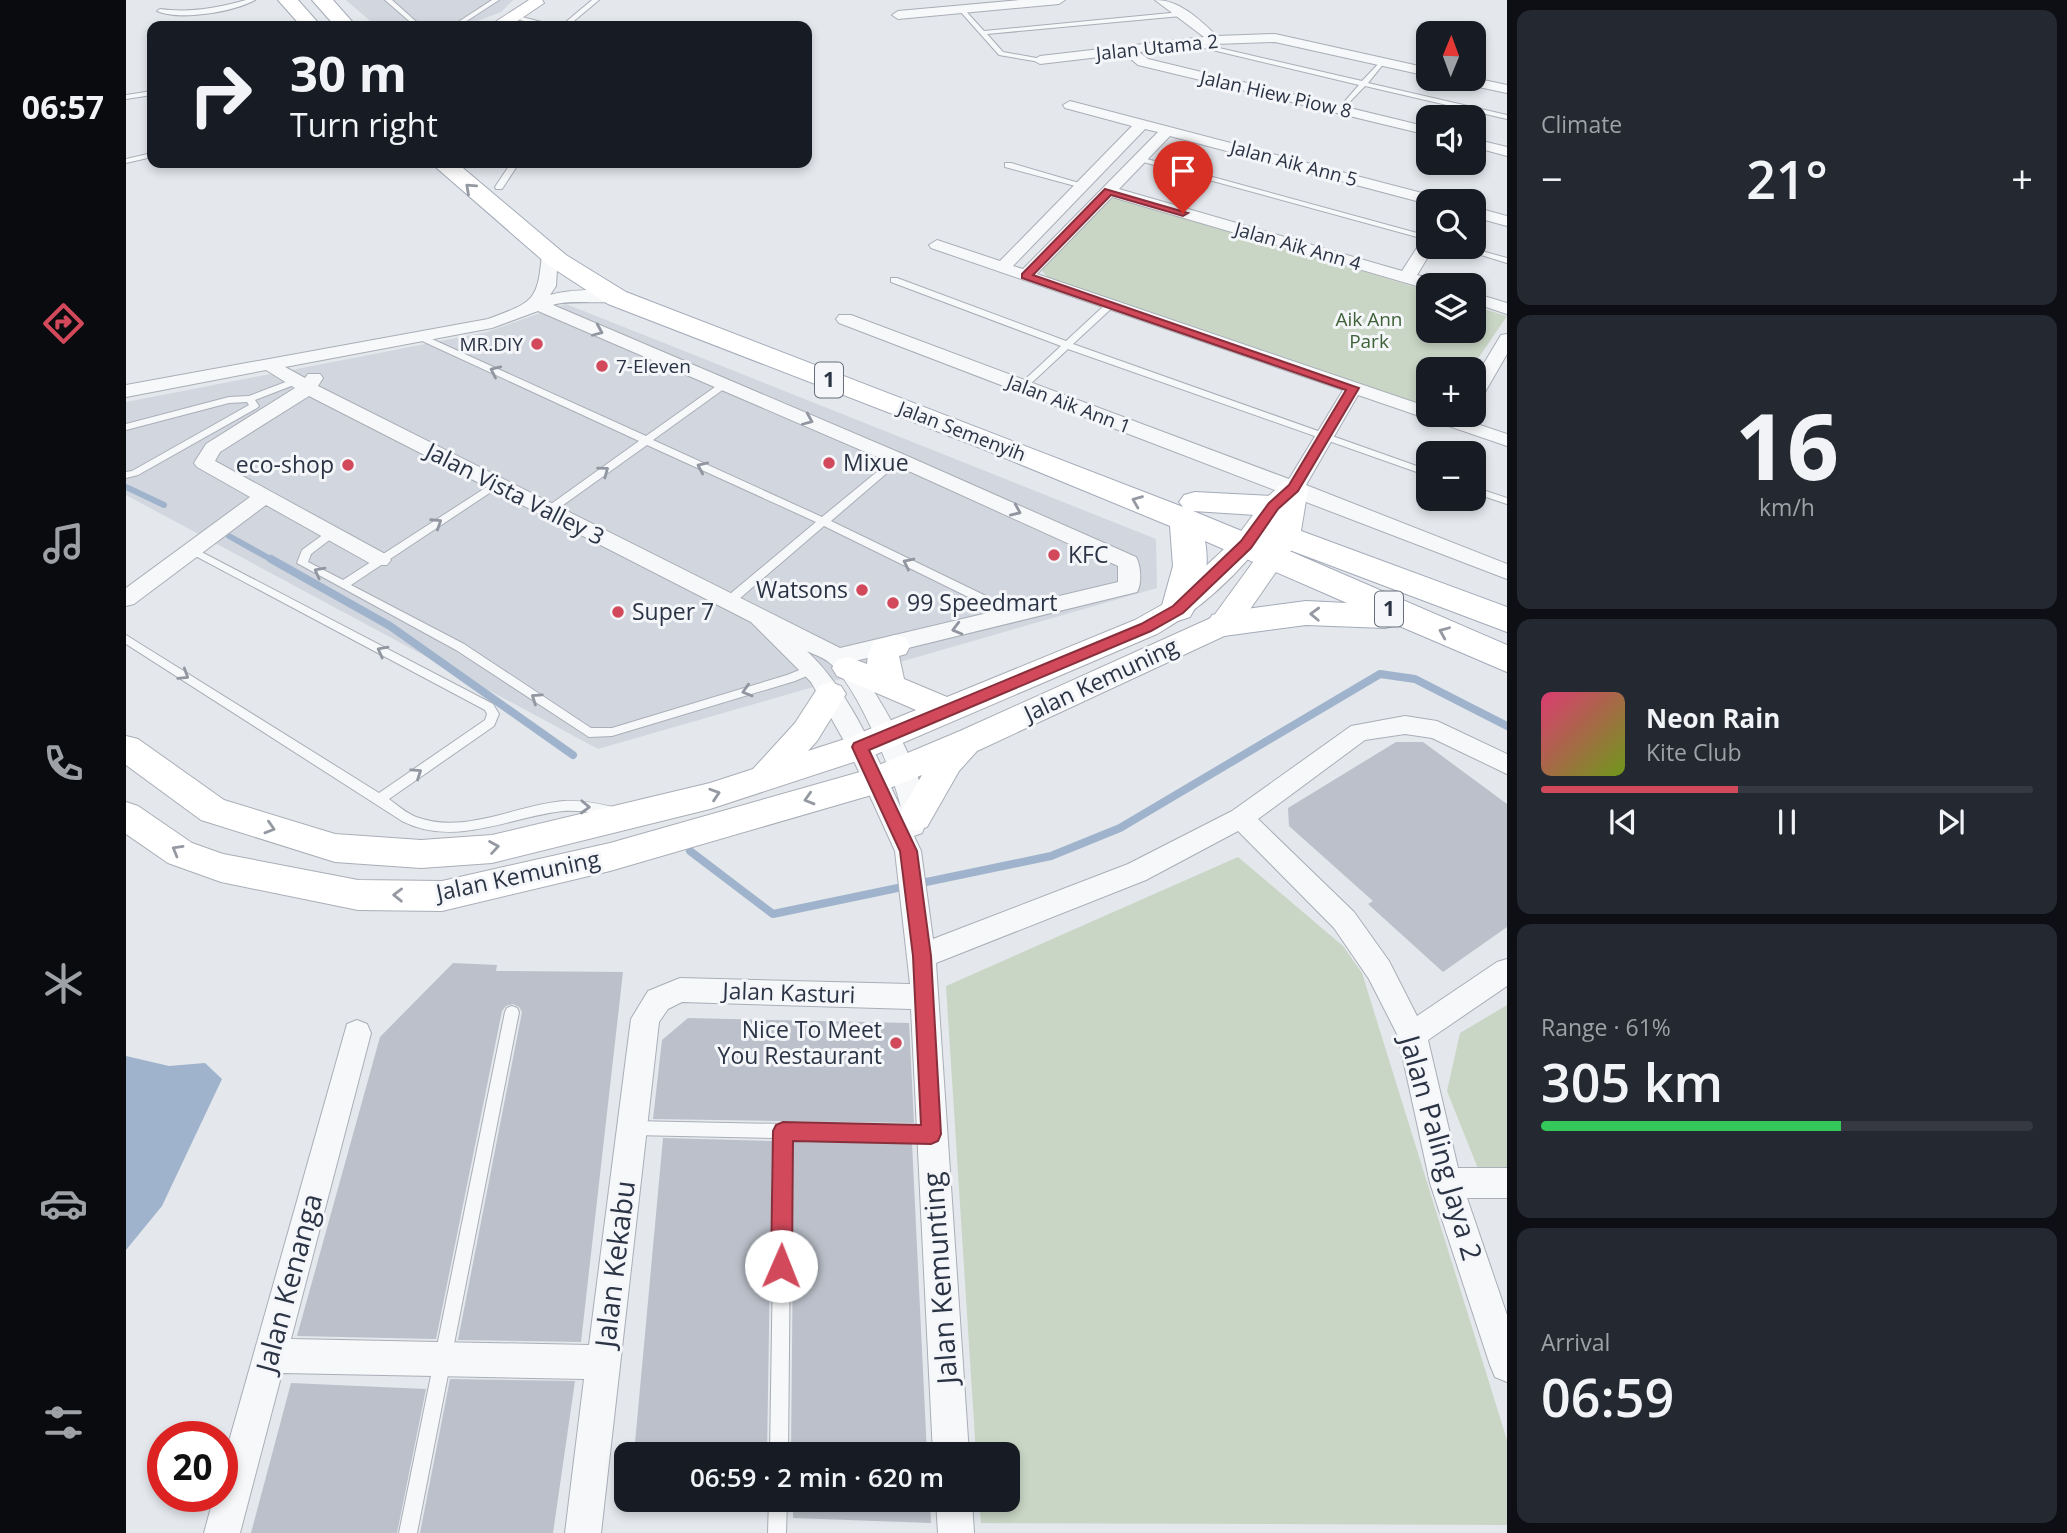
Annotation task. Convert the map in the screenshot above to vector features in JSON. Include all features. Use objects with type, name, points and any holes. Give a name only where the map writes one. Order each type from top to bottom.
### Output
[{"type":"main road","points":[[288,0],[307,21]]},
{"type":"main road","points":[[322,0],[341,21]]},
{"type":"main road","name":"Jalan Semenyih","points":[[449,168],[550,254],[617,298],[994,443],[1190,511],[1274,524],[1329,552],[1507,620]]},
{"type":"main road","name":"Jalan Semenyih","points":[[479,168],[564,244],[594,266],[634,288],[1190,511]]},
{"type":"main road","points":[[1178,609],[1191,574],[1190,511],[1274,524]]},
{"type":"main road","name":"Jalan Semenyih","points":[[1274,524],[1408,617],[1507,659]]},
{"type":"main road","points":[[1224,624],[1306,613],[1408,617]]},
{"type":"street","points":[[898,15],[1059,0]]},
{"type":"street","points":[[1161,0],[1202,27],[1213,40]]},
{"type":"street","points":[[519,21],[537,2]]},
{"type":"street","points":[[506,21],[537,2]]},
{"type":"street","name":"Jalan Utama 2","points":[[1040,60],[1213,40],[1275,38],[1416,69]]},
{"type":"street","name":"Jalan Hiew Piow 8","points":[[1128,50],[1143,62],[1416,128]]},
{"type":"street","points":[[1486,85],[1507,89]]},
{"type":"street","name":"Jalan Aik Ann 5","points":[[1070,105],[1416,196]]},
{"type":"street","points":[[1002,268],[1143,123]]},
{"type":"street","points":[[1026,276],[1169,129]]},
{"type":"street","points":[[1486,146],[1507,152]]},
{"type":"street","name":"Jalan Aik Ann 4","points":[[1109,191],[1416,280]]},
{"type":"street","points":[[1486,215],[1507,221]]},
{"type":"street","points":[[937,245],[1416,409]]},
{"type":"street","points":[[535,304],[548,286],[550,254]]},
{"type":"street","points":[[1407,277],[1418,259]]},
{"type":"street","points":[[126,391],[423,338],[492,323],[535,304],[557,298],[585,295],[617,298]]},
{"type":"street","points":[[1486,303],[1507,309]]},
{"type":"street","points":[[535,304],[898,459],[1129,562],[1129,587],[1013,614],[885,649],[882,656],[884,672],[893,689]]},
{"type":"street","name":"Jalan Aik Ann 1","points":[[845,319],[1023,386],[1274,524],[1507,572]]},
{"type":"street","points":[[1486,374],[1507,339]]},
{"type":"street","points":[[333,353],[302,385],[213,448],[204,463],[380,559]]},
{"type":"street","name":"Jalan Vista Valley 3","points":[[271,366],[302,385],[761,620],[832,672],[873,742]]},
{"type":"street","points":[[1274,524],[1353,388]]},
{"type":"street","points":[[1477,427],[1507,440]]},
{"type":"street","points":[[126,599],[265,496]]},
{"type":"street","name":"Jalan Kemuning","points":[[126,748],[213,810],[335,848],[421,854],[492,849],[710,796],[873,742],[948,711],[1146,627],[1178,609],[1274,524]]},
{"type":"street","name":"Jalan Kemuning","points":[[126,816],[180,853],[221,868],[358,895],[442,896],[610,857],[889,775],[972,740],[1224,624],[1274,524]]},
{"type":"street","points":[[765,776],[806,732],[832,672],[895,646]]},
{"type":"street","points":[[832,672],[893,689],[948,711]]},
{"type":"street","points":[[922,956],[1137,872],[1241,818],[1359,733],[1405,725],[1437,730],[1507,765]]},
{"type":"street","points":[[909,860],[915,817],[947,762],[972,740]]},
{"type":"street","points":[[873,742],[889,775],[915,817]]},
{"type":"street","points":[[889,775],[909,860]]},
{"type":"street","name":"Jalan Paling Jaya 2","points":[[1241,818],[1343,920],[1379,970],[1412,1035],[1446,1183],[1507,1365]]},
{"type":"street","name":"Jalan Kemunting","points":[[909,860],[922,956],[950,1442]]},
{"type":"street","points":[[1412,1035],[1507,971]]},
{"type":"street","name":"Jalan Kasturi","points":[[658,1000],[680,990],[923,997]]},
{"type":"street","name":"Jalan Kekabu","points":[[583,1533],[645,1019],[658,1000]]},
{"type":"street","name":"Jalan Kenanga","points":[[222,1533],[357,1033]]},
{"type":"street","points":[[1446,1183],[1507,1183]]},
{"type":"street","points":[[270,1356],[604,1362]]},
{"type":"street","points":[[955,1512],[956,1533]]},
{"type":"lane","points":[[160,11],[175,14],[199,12],[252,0]]},
{"type":"lane","points":[[388,0],[412,21]]},
{"type":"lane","points":[[476,0],[489,6]]},
{"type":"lane","points":[[464,21],[496,0]]},
{"type":"lane","points":[[570,21],[596,0]]},
{"type":"lane","points":[[961,9],[1001,54],[1040,60]]},
{"type":"lane","points":[[982,33],[1181,14]]},
{"type":"lane","points":[[1189,43],[1507,117]]},
{"type":"lane","points":[[1341,109],[1382,62]]},
{"type":"lane","points":[[126,97],[147,94]]},
{"type":"lane","points":[[126,161],[147,156]]},
{"type":"lane","points":[[1139,158],[1416,235]]},
{"type":"lane","points":[[1008,165],[1082,185]]},
{"type":"lane","points":[[499,187],[512,168]]},
{"type":"lane","points":[[1486,255],[1507,261]]},
{"type":"lane","points":[[894,280],[1067,345],[1416,469]]},
{"type":"lane","points":[[1023,386],[1110,305]]},
{"type":"lane","points":[[423,338],[824,522],[1013,614]]},
{"type":"lane","points":[[548,511],[725,384]]},
{"type":"lane","points":[[126,427],[229,400],[250,399],[302,385]]},
{"type":"lane","points":[[126,475],[254,406],[250,399]]},
{"type":"lane","points":[[728,602],[898,459]]},
{"type":"lane","points":[[343,585],[496,484]]},
{"type":"lane","points":[[1486,494],[1507,501]]},
{"type":"lane","points":[[332,533],[306,552],[302,563],[460,647],[589,733],[612,732],[791,678],[832,672]]},
{"type":"lane","points":[[191,550],[489,707],[493,715],[490,723],[379,799]]},
{"type":"lane","points":[[126,639],[410,820],[452,828],[515,818],[559,807],[593,807],[630,816]]},
{"type":"lane","points":[[408,1533],[512,1012]]},
{"type":"lane","points":[[631,1128],[931,1134]]},
{"type":"lane","points":[[779,1442],[783,1131]]},
{"type":"lane","points":[[777,1533],[778,1512]]},
{"type":"shaded area","points":[[346,0],[513,0],[501,12],[477,21],[370,21]]},
{"type":"shaded area","points":[[566,304],[1156,539],[1157,588],[598,749],[126,495],[126,402],[487,332]]},
{"type":"green space","name":"Aik Ann Park","points":[[1112,195],[1416,287],[1416,343],[1486,343],[1486,310],[1507,316],[1479,357],[1416,357],[1416,402],[1047,277],[1040,268]]},
{"type":"green space","points":[[1238,857],[1343,946],[1362,973],[1507,1440],[1507,1525],[981,1523],[980,1512],[1020,1512],[1020,1442],[975,1442],[946,986]]},
{"type":"green space","points":[[1507,1005],[1507,1171],[1479,1171],[1447,1091],[1460,1033]]},
{"type":"water","points":[[126,1056],[169,1066],[205,1063],[222,1079],[162,1206],[126,1250]]},
{"type":"building","points":[[1396,742],[1423,742],[1507,804],[1507,927],[1443,972],[1368,904],[1373,901],[1289,826],[1288,808]]},
{"type":"building","points":[[453,963],[497,965],[496,971],[623,972],[581,1342],[458,1340],[522,1012],[513,1004],[502,1011],[436,1339],[297,1336],[380,1037]]},
{"type":"building","points":[[688,1018],[909,1023],[914,1123],[653,1119],[662,1040]]},
{"type":"building","points":[[663,1138],[772,1141],[767,1442],[635,1442]]},
{"type":"building","points":[[794,1141],[912,1143],[926,1442],[791,1442]]},
{"type":"building","points":[[450,1379],[575,1381],[553,1533],[420,1533]]},
{"type":"building","points":[[291,1383],[426,1389],[397,1533],[251,1533]]},
{"type":"building","points":[[793,1512],[931,1512],[931,1523],[793,1518]]},
{"type":"waterway","points":[[126,487],[164,505]]},
{"type":"waterway","points":[[229,536],[274,561]]},
{"type":"waterway","points":[[271,559],[390,626],[573,755]]},
{"type":"waterway","points":[[690,851],[773,914],[1051,856],[1120,828],[1380,674],[1415,679],[1507,726]]},
{"type":"place","name":"MR.DIY","points":[[537,344]]},
{"type":"place","name":"7-Eleven","points":[[602,366]]},
{"type":"place","name":"Mixue","points":[[829,463]]},
{"type":"place","name":"eco-shop","points":[[348,465]]},
{"type":"place","name":"KFC","points":[[1054,555]]},
{"type":"place","name":"Watsons","points":[[862,590]]},
{"type":"place","name":"99 Speedmart","points":[[893,603]]},
{"type":"place","name":"Super 7","points":[[618,612]]},
{"type":"place","name":"Nice To Meet You Restaurant","points":[[896,1043]]},
{"type":"route","points":[[781,1266],[783,1131],[931,1134],[922,956],[908,851],[860,747],[1146,627],[1178,609],[1246,545],[1274,506],[1294,488],[1353,388],[1026,276],[1109,191],[1183,213]]}]
